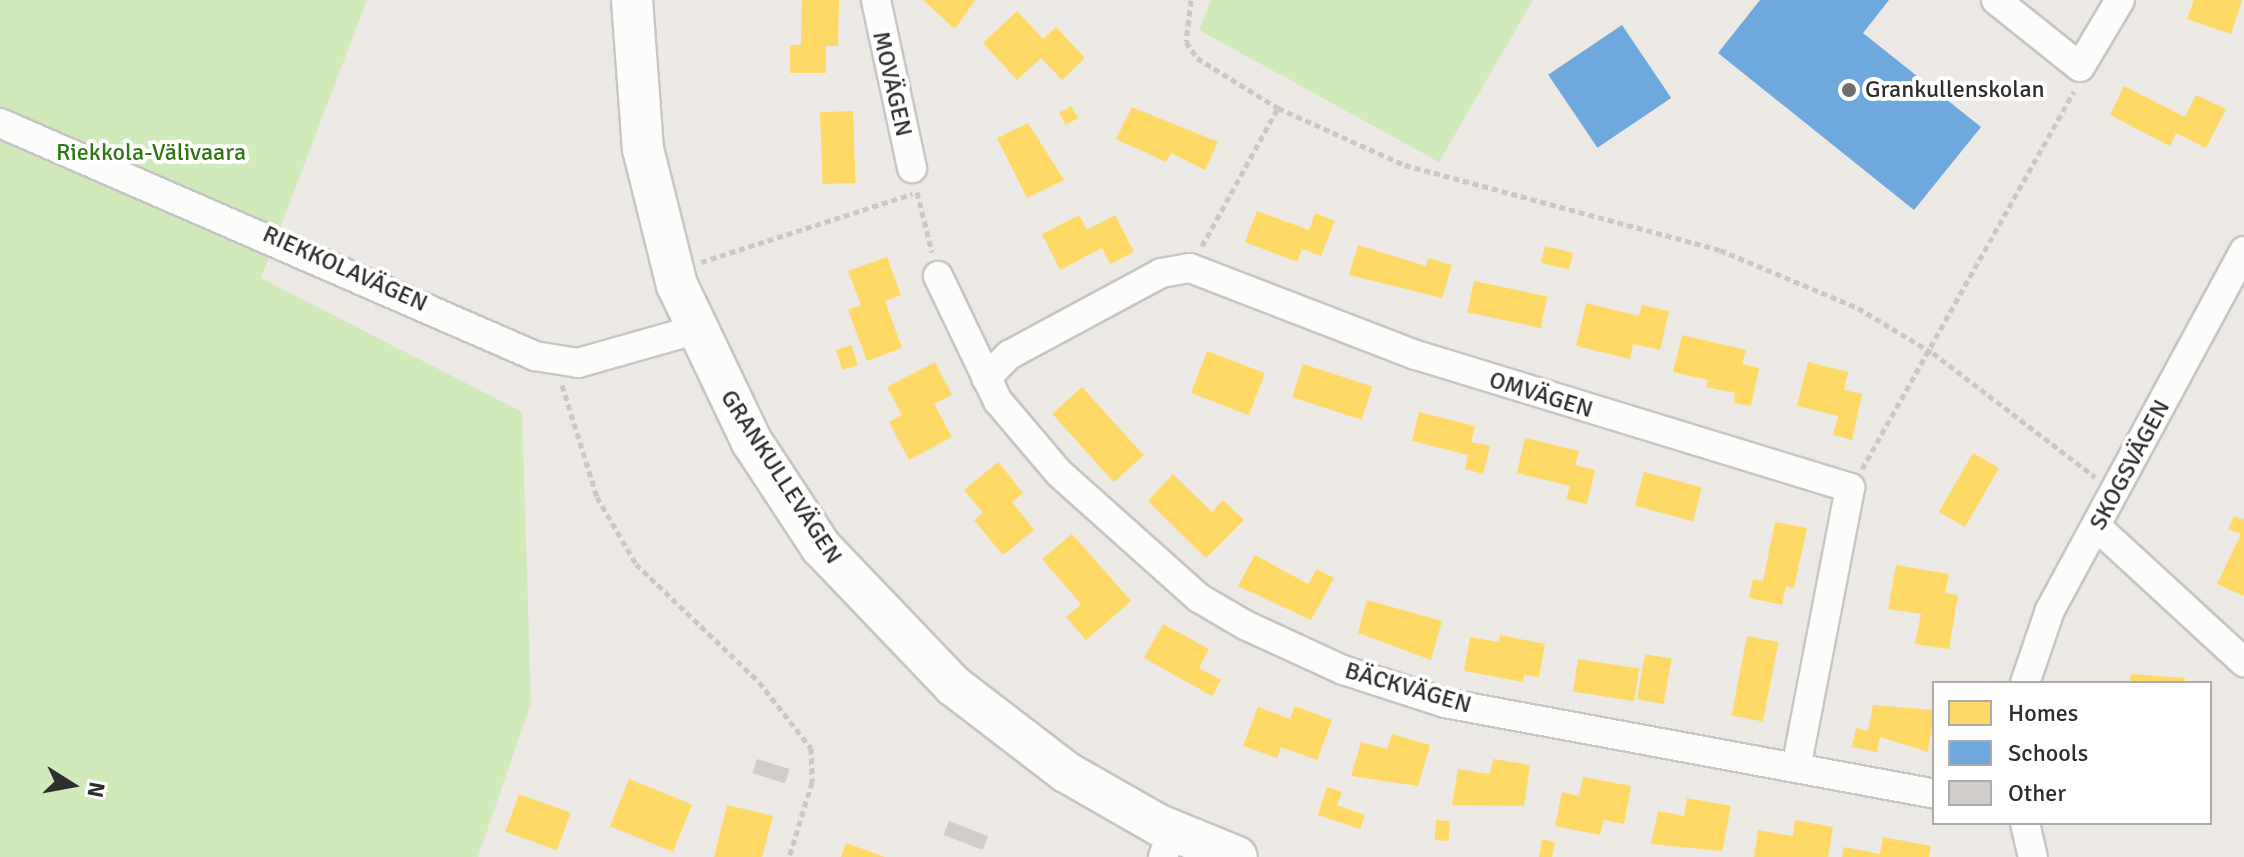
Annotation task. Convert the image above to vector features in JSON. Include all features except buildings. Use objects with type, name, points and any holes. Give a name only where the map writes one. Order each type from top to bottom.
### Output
[{"type":"street","name":"GRANKULLEVÄGEN","points":[[632,0],[643,149],[674,273],[695,330],[752,442],[821,547],[884,620],[1066,772],[1167,844],[1237,857]]},
{"type":"street","name":"MOVÄGEN","points":[[876,0],[915,180]]},
{"type":"street","points":[[1996,0],[2080,67],[2120,0]]},
{"type":"street","name":"RIEKKOLAVÄGEN","points":[[0,123],[558,360],[630,354],[695,330]]},
{"type":"street","name":"SKOGSVÄGEN","points":[[2026,681],[2050,610],[2244,251]]},
{"type":"street","points":[[986,378],[1009,355],[1120,296],[1190,268]]},
{"type":"street","name":"OMVÄGEN","points":[[1190,268],[1416,355],[1850,488]]},
{"type":"street","name":"BÄCKVÄGEN","points":[[938,276],[986,378],[1059,473],[1126,538],[1245,625],[1343,670],[1445,703],[1932,794]]},
{"type":"street","points":[[1796,768],[1850,488]]},
{"type":"street","points":[[2097,527],[2244,662]]},
{"type":"street","points":[[2025,825],[2033,857]]},
{"type":"path","points":[[1191,0],[1186,42],[1197,58],[1278,108],[1405,165],[1720,250],[1858,308],[1933,353],[2115,492]]},
{"type":"path","points":[[1850,488],[1933,353],[2071,105],[2080,67]]},
{"type":"path","points":[[1190,268],[1278,108]]},
{"type":"path","points":[[674,273],[915,180],[938,276]]},
{"type":"path","points":[[558,360],[566,413],[597,497],[636,564],[777,701],[811,748],[812,782],[789,857]]},
{"type":"green space","name":"Riekkola-Välivaara","points":[[0,0],[367,0],[261,278],[522,412],[531,703],[478,857],[0,857]]},
{"type":"green space","points":[[1211,0],[1533,0],[1439,162],[1199,30]]},
{"type":"place","name":"Grankullenskolan","points":[[1849,90]]}]
